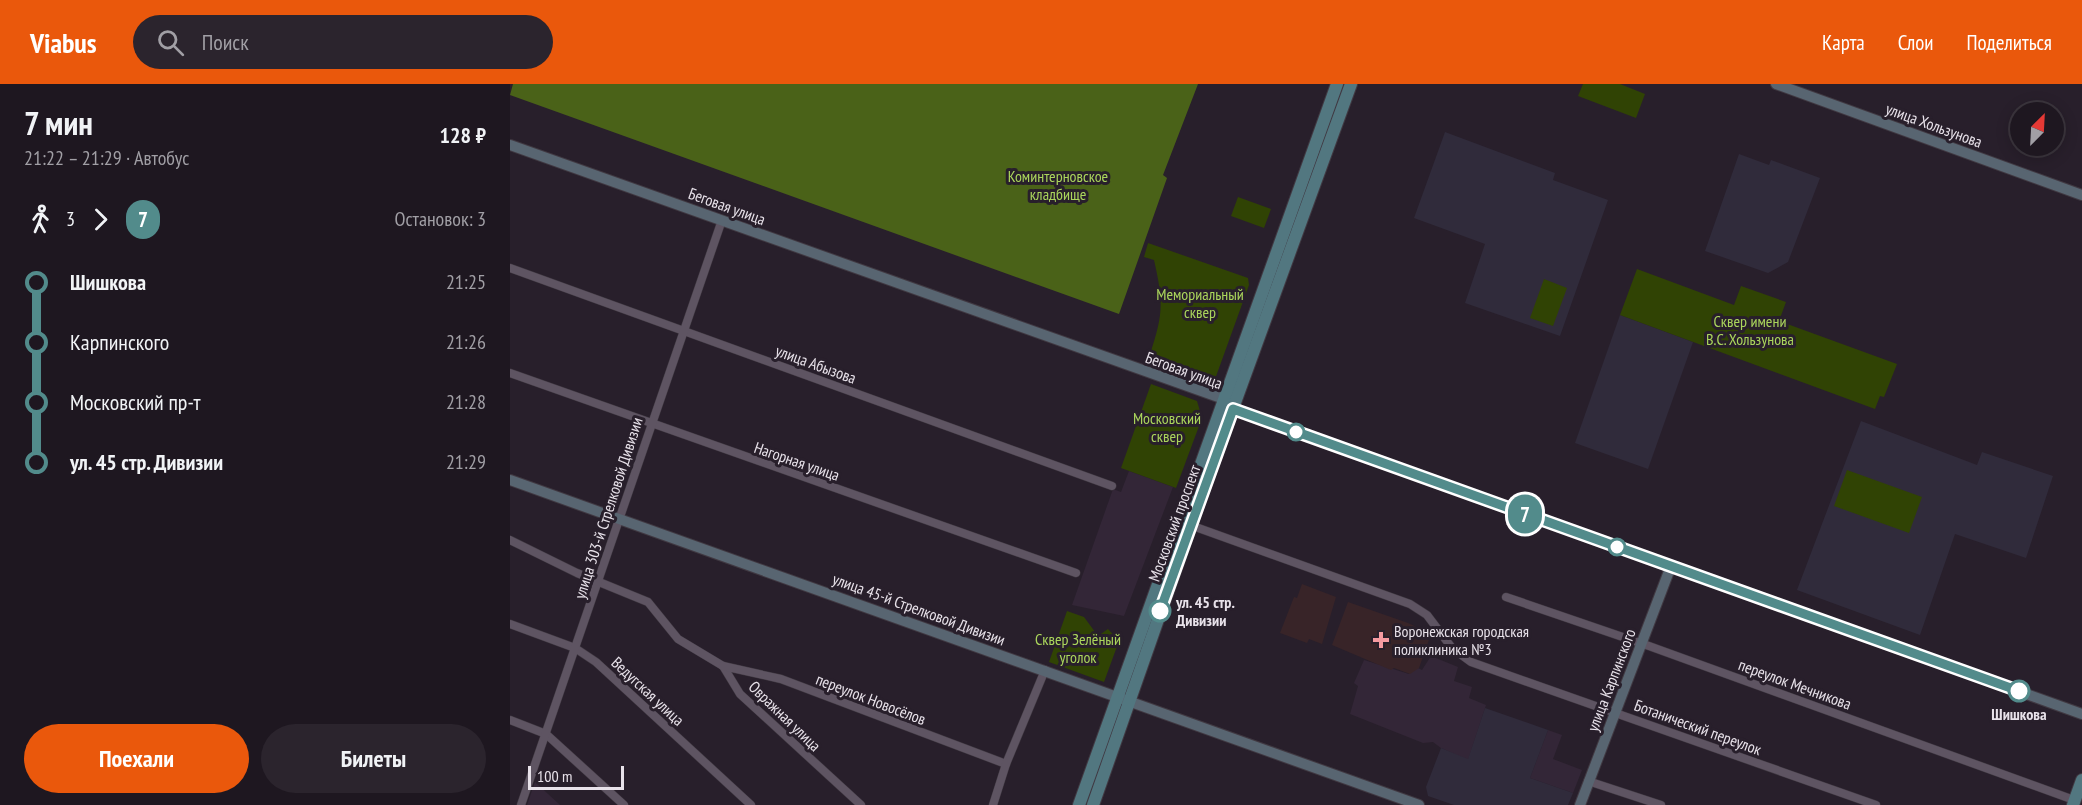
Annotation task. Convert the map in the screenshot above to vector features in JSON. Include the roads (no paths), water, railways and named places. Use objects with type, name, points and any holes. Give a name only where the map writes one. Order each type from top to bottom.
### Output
[{"type":"main road","name":"Московский проспект","points":[[1093,805],[1125,698],[1224,399],[1337,84]]},
{"type":"main road","name":"Московский проспект","points":[[1079,805],[1125,698],[1191,525],[1351,84]]},
{"type":"main road","points":[[2077,802],[2082,780]]},
{"type":"street","name":"улица Хользунова","points":[[1776,84],[2082,195]]},
{"type":"street","name":"Беговая улица","points":[[510,145],[1224,399],[1233,409],[2082,714]]},
{"type":"street","name":"улица 303-й Стрелковой Дивизии","points":[[521,805],[599,582],[650,424],[722,220]]},
{"type":"street","name":"улица Абызова","points":[[510,268],[1112,486]]},
{"type":"street","name":"Нагорная улица","points":[[510,373],[1076,573]]},
{"type":"street","name":"улица 45-й Стрелковой Дивизии","points":[[510,480],[620,517],[1419,805]]},
{"type":"street","name":"Ботанический переулок","points":[[1191,525],[1410,604],[1427,615],[1452,648],[1472,662],[1876,805]]},
{"type":"street","name":"Овражная улица","points":[[510,540],[599,582],[648,602],[678,639],[723,666],[740,694],[861,805]]},
{"type":"street","name":"улица Карпинского","points":[[1580,805],[1671,566]]},
{"type":"street","name":"переулок Мечникова","points":[[1506,597],[2077,802]]},
{"type":"street","name":"Ведугская улица","points":[[510,624],[575,648],[596,662],[751,805]]},
{"type":"street","name":"переулок Новосёлов","points":[[723,666],[781,679],[1006,764]]},
{"type":"street","points":[[993,805],[1006,764],[1045,670]]},
{"type":"street","points":[[510,720],[546,734],[624,805]]},
{"type":"street","points":[[1588,781],[1661,805]]},
{"type":"place","name":"ул. 45 стр. Дивизии","points":[[1160,611]]},
{"type":"place","name":"Воронежская городская поликлиника №3","points":[[1381,640]]},
{"type":"place","name":"Шишкова","points":[[2019,691]]},
{"type":"park label","name":"Коминтерновское кладбище","points":[[1058,185]]},
{"type":"park label","name":"Мемориальный сквер","points":[[1200,303]]},
{"type":"park label","name":"Сквер имени В.С. Хользунова","points":[[1750,330]]},
{"type":"park label","name":"Московский сквер","points":[[1167,427]]},
{"type":"park label","name":"Сквер Зелёный уголок","points":[[1078,648]]}]
